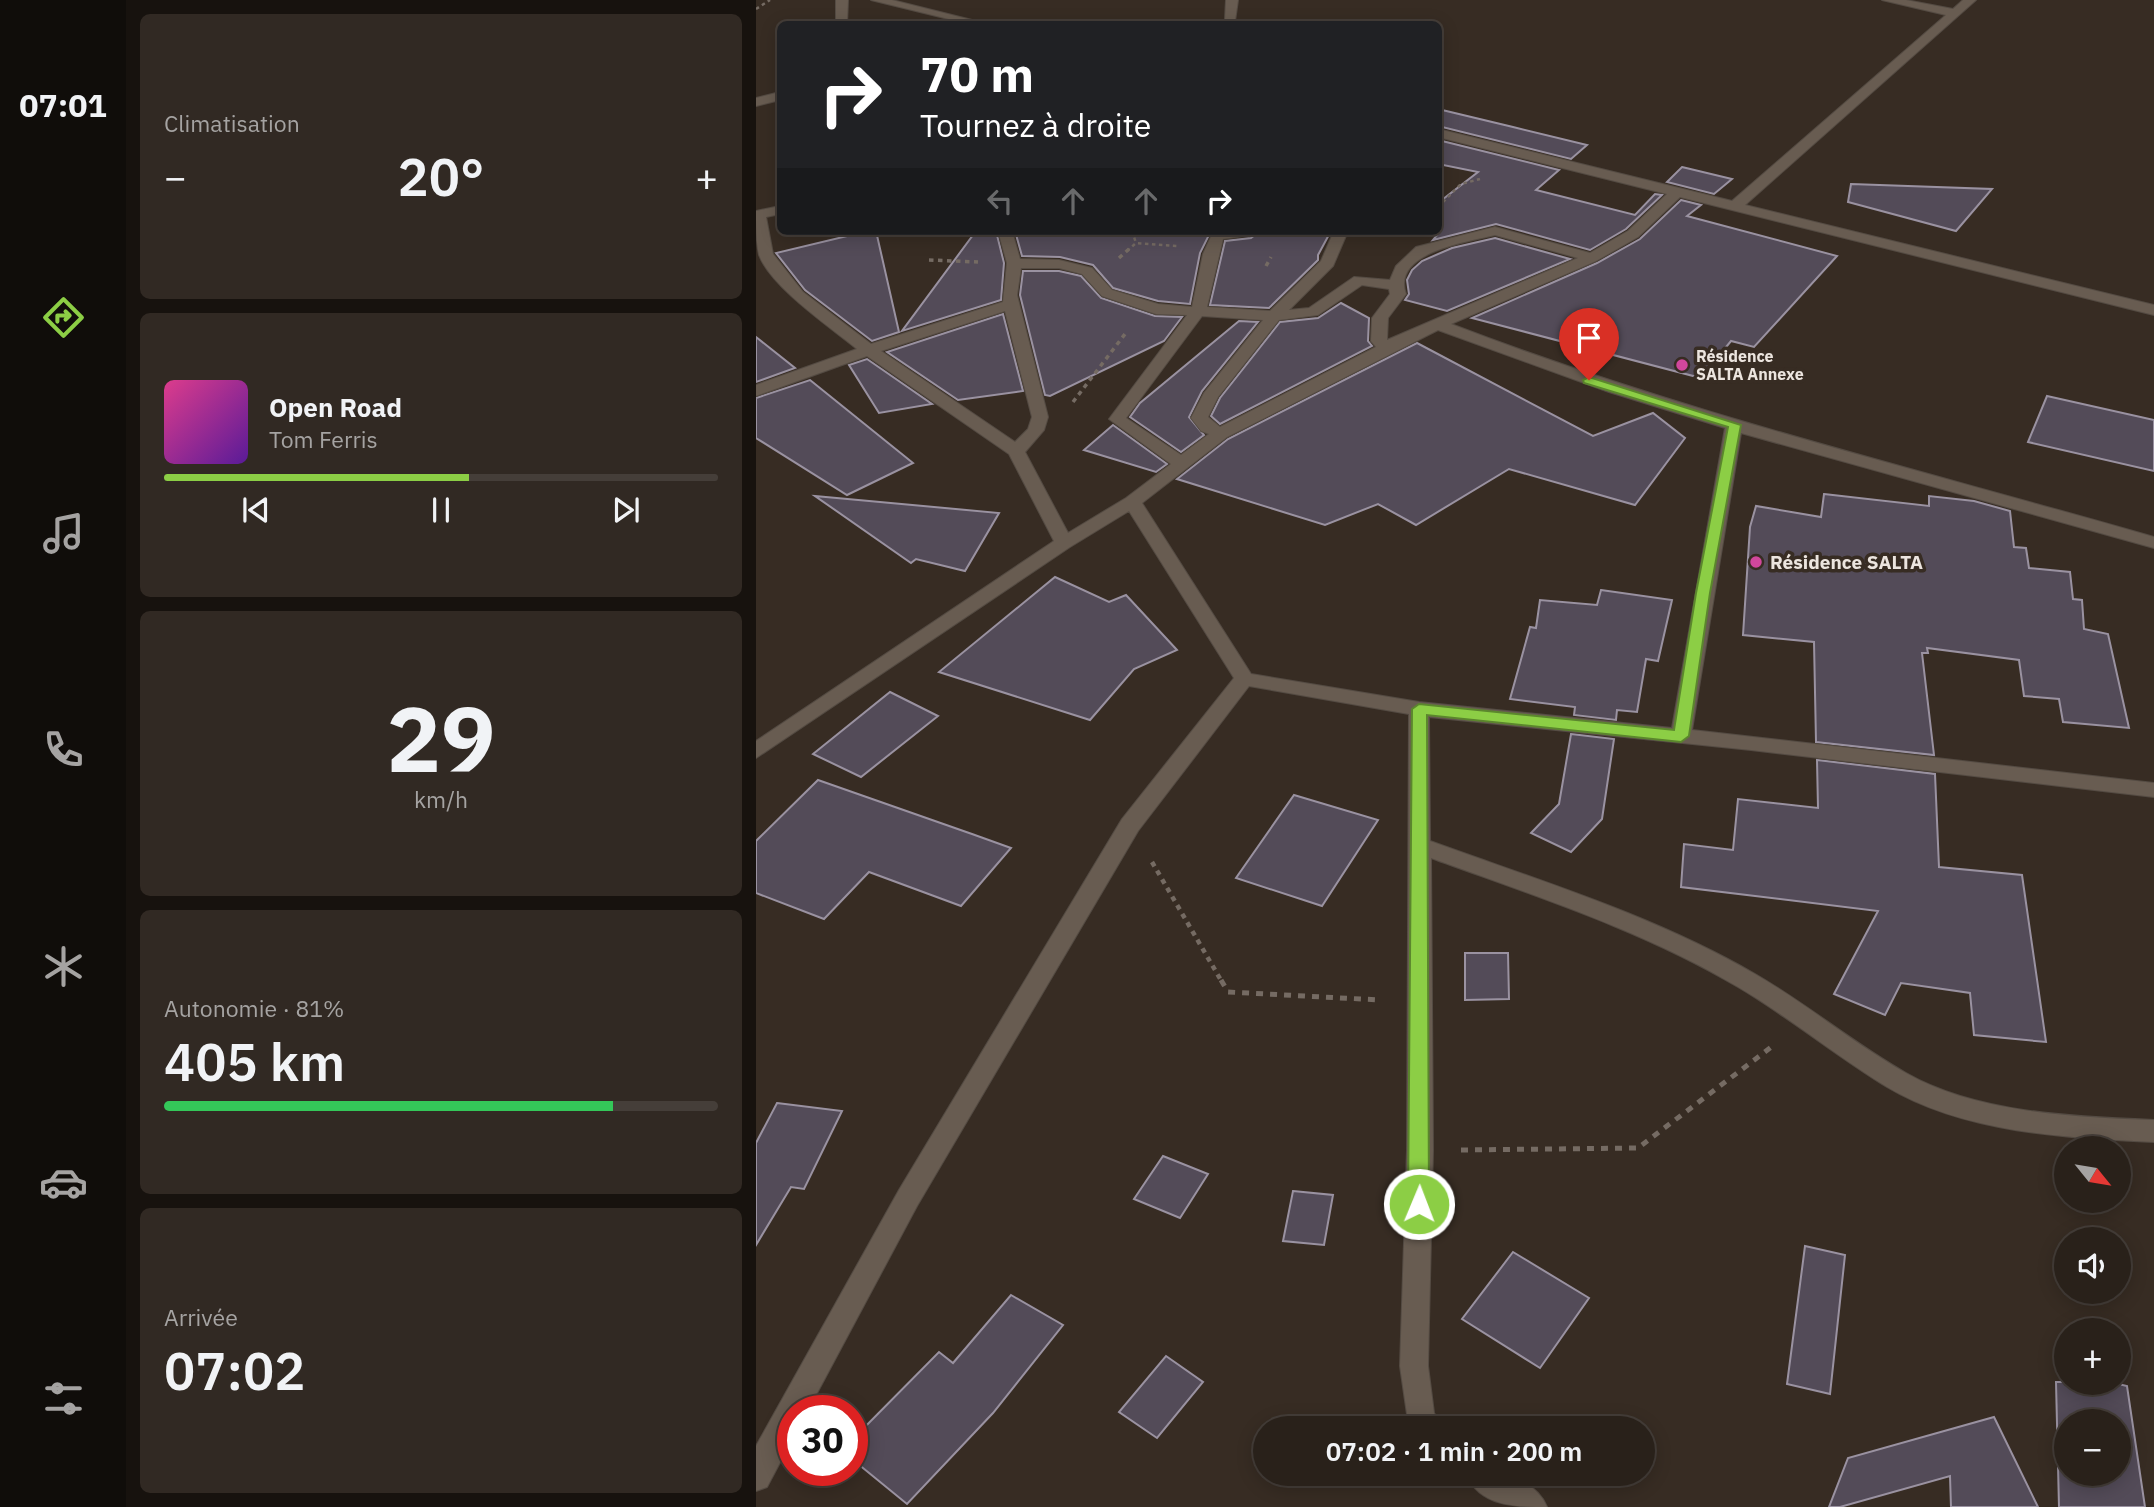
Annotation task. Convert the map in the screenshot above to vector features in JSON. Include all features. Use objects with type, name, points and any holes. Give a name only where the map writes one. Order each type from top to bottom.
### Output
[{"type":"street","points":[[842,0],[842,21]]},
{"type":"street","points":[[877,0],[969,21]]},
{"type":"street","points":[[1231,19],[1232,0]]},
{"type":"street","points":[[1888,0],[1955,13]]},
{"type":"street","points":[[1734,207],[1970,0]]},
{"type":"street","points":[[756,102],[777,97]]},
{"type":"street","points":[[1442,134],[2154,310]]},
{"type":"street","points":[[756,751],[1064,543],[1132,502],[1221,433],[1387,348],[1591,258],[1633,234],[1676,193]]},
{"type":"street","points":[[777,211],[757,216],[766,255],[790,285],[867,349],[1016,451],[1064,543]]},
{"type":"street","points":[[1387,348],[1379,341],[1378,323],[1398,295],[1395,285],[1401,269],[1421,250],[1495,231],[1547,243],[1591,258]]},
{"type":"street","points":[[1006,235],[1014,263],[1009,295],[1040,417],[1036,430],[1016,451]]},
{"type":"street","points":[[1181,463],[1117,419],[1198,310],[1206,292],[1210,250],[1218,235]]},
{"type":"street","points":[[1221,433],[1207,427],[1199,418],[1210,396],[1274,316],[1328,263],[1339,235]]},
{"type":"street","points":[[1014,263],[1059,264],[1087,271],[1107,293],[1156,309],[1274,316],[1313,312],[1359,280],[1395,285]]},
{"type":"street","points":[[756,391],[867,349],[1012,304]]},
{"type":"street","points":[[1439,325],[1514,356],[1734,425],[2154,543]]},
{"type":"street","points":[[1681,736],[1703,593],[1734,425]]},
{"type":"street","points":[[1132,502],[1244,679],[1419,709],[2154,790]]},
{"type":"street","points":[[756,1476],[908,1198],[1130,825],[1244,679]]},
{"type":"street","points":[[1419,709],[1420,1150],[1414,1366],[1420,1416]]},
{"type":"street","points":[[1420,846],[1627,921],[1746,980],[1898,1080],[1966,1109],[2084,1128],[2154,1131]]},
{"type":"street","points":[[1499,1486],[1532,1507]]},
{"type":"path","points":[[756,9],[770,0]]},
{"type":"path","points":[[1133,235],[1136,243]]},
{"type":"path","points":[[1095,278],[1136,243],[1210,250]]},
{"type":"path","points":[[929,260],[1014,263]]},
{"type":"path","points":[[1036,430],[1078,399],[1123,337],[1156,309]]},
{"type":"path","points":[[1130,825],[1228,992],[1419,1002]]},
{"type":"path","points":[[1420,1150],[1638,1149],[1806,1021]]},
{"type":"building","points":[[1442,110],[1587,145],[1571,159],[1442,127]]},
{"type":"building","points":[[1442,141],[1559,170],[1536,190],[1635,215],[1655,194],[1662,195],[1626,229],[1590,250],[1496,224],[1433,240],[1437,235],[1442,235],[1442,200],[1478,172],[1442,165]]},
{"type":"building","points":[[1682,167],[1732,179],[1714,194],[1667,182]]},
{"type":"building","points":[[1851,184],[1992,189],[1956,231],[1848,202]]},
{"type":"building","points":[[1681,200],[1701,205],[1687,216],[1837,256],[1754,347],[1731,341],[1701,378],[1472,318],[1597,263],[1640,239]]},
{"type":"building","points":[[851,235],[877,235],[899,332],[872,341],[805,290],[776,253]]},
{"type":"building","points":[[973,235],[997,235],[1004,263],[1001,300],[902,331]]},
{"type":"building","points":[[1016,235],[1209,235],[1200,253],[1190,304],[1158,301],[1113,288],[1093,265],[1060,257],[1022,256]]},
{"type":"building","points":[[1255,235],[1329,235],[1318,260],[1269,308],[1210,305],[1225,241],[1251,238]]},
{"type":"building","points":[[1495,238],[1570,259],[1447,311],[1405,300],[1409,294],[1407,280],[1412,270],[1422,261],[1452,248]]},
{"type":"building","points":[[1023,271],[1059,271],[1081,276],[1101,298],[1155,316],[1182,317],[1164,341],[1050,396],[1045,395],[1020,295]]},
{"type":"building","points":[[1341,303],[1369,318],[1368,341],[1372,346],[1220,424],[1211,416],[1220,398],[1280,322],[1318,318]]},
{"type":"building","points":[[1003,314],[1023,391],[958,400],[887,352]]},
{"type":"building","points":[[1239,321],[1258,322],[1202,391],[1189,417],[1204,435],[1181,452],[1130,417],[1140,403]]},
{"type":"building","points":[[756,337],[795,368],[756,382]]},
{"type":"building","points":[[1417,343],[1593,436],[1653,413],[1685,438],[1635,505],[1509,469],[1416,525],[1378,504],[1325,525],[1177,479],[1228,439]]},
{"type":"building","points":[[867,359],[932,404],[879,413],[849,365]]},
{"type":"building","points":[[810,380],[913,463],[847,495],[756,438],[756,398]]},
{"type":"building","points":[[2047,396],[2154,420],[2154,471],[2028,442]]},
{"type":"building","points":[[1113,425],[1167,464],[1156,472],[1084,450]]},
{"type":"building","points":[[1824,494],[1929,506],[1929,496],[1974,501],[2010,511],[2014,547],[2026,548],[2029,568],[2070,572],[2073,599],[2082,600],[2084,629],[2108,634],[2129,728],[2063,722],[2059,699],[2024,696],[2019,660],[1927,648],[1928,653],[1922,653],[1934,755],[1816,742],[1814,642],[1743,635],[1750,527],[1756,506],[1821,517]]},
{"type":"building","points":[[815,496],[999,513],[965,571],[916,559],[911,563]]},
{"type":"building","points":[[1055,577],[1109,602],[1126,595],[1177,650],[1134,669],[1090,720],[939,672]]},
{"type":"building","points":[[1601,590],[1672,600],[1658,661],[1646,659],[1637,712],[1617,710],[1616,720],[1574,715],[1575,707],[1510,699],[1530,627],[1536,628],[1540,600],[1597,605]]},
{"type":"building","points":[[890,692],[938,716],[861,777],[813,754]]},
{"type":"building","points":[[1571,734],[1614,739],[1602,819],[1571,852],[1531,833],[1559,804]]},
{"type":"building","points":[[1817,760],[1935,774],[1939,867],[2022,875],[2046,1042],[1974,1035],[1970,993],[1901,983],[1885,1015],[1834,994],[1878,911],[1681,887],[1684,844],[1733,850],[1738,799],[1818,808]]},
{"type":"building","points":[[818,780],[1011,848],[961,906],[869,872],[824,919],[756,893],[756,841]]},
{"type":"building","points":[[1294,795],[1378,820],[1322,906],[1236,878]]},
{"type":"building","points":[[1465,953],[1508,953],[1509,999],[1465,1000]]},
{"type":"building","points":[[777,1103],[842,1111],[804,1189],[791,1187],[756,1245],[756,1143]]},
{"type":"building","points":[[1163,1156],[1208,1174],[1180,1218],[1134,1199]]},
{"type":"building","points":[[1293,1191],[1333,1195],[1324,1245],[1283,1241]]},
{"type":"building","points":[[1805,1246],[1845,1255],[1830,1394],[1787,1384]]},
{"type":"building","points":[[1513,1252],[1589,1298],[1540,1368],[1462,1319]]},
{"type":"building","points":[[1011,1295],[1063,1325],[993,1413],[907,1504],[868,1472],[868,1424],[939,1352],[953,1363]]},
{"type":"building","points":[[1166,1356],[1203,1382],[1157,1438],[1119,1412]]},
{"type":"building","points":[[2056,1395],[2128,1395],[2130,1409],[2057,1409]]},
{"type":"building","points":[[2131,1413],[2145,1507],[2059,1507],[2058,1486],[2131,1486]]},
{"type":"building","points":[[1994,1417],[2038,1507],[1951,1507],[1950,1476],[1840,1507],[1829,1507],[1848,1458]]},
{"type":"place","name":"Résidence SALTA Annexe","points":[[1682,365]]},
{"type":"place","name":"Résidence SALTA","points":[[1756,562]]},
{"type":"route","points":[[1419,1204],[1419,709],[1681,736],[1703,593],[1734,425],[1589,380]]}]
